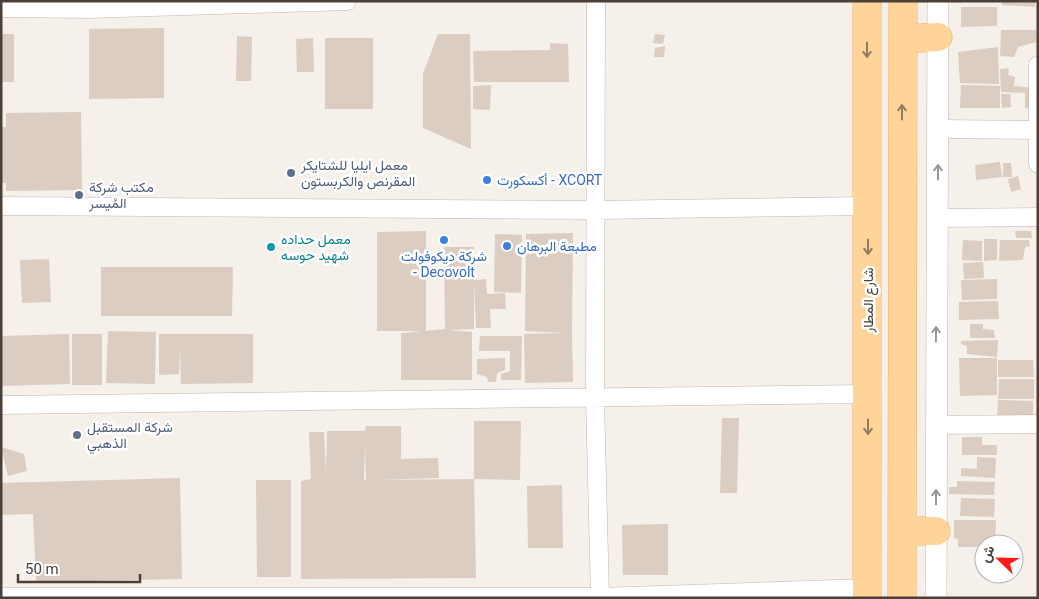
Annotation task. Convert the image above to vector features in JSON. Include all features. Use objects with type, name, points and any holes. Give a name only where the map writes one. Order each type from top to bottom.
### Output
[{"type":"main road","name":"شارع المطار","points":[[867,1],[867,593]]},
{"type":"main road","points":[[902,598],[903,1]]},
{"type":"main road","points":[[903,39],[938,37]]},
{"type":"main road","points":[[902,531],[936,531]]},
{"type":"street","points":[[1,8],[347,1]]},
{"type":"street","points":[[596,1],[595,398],[600,597]]},
{"type":"street","points":[[936,598],[938,1]]},
{"type":"street","points":[[1038,65],[1038,164]]},
{"type":"street","points":[[938,129],[1037,130]]},
{"type":"street","points":[[1,206],[595,210],[868,206]]},
{"type":"street","points":[[938,218],[1038,217]]},
{"type":"street","points":[[1,405],[868,394]]},
{"type":"street","points":[[936,426],[1038,424]]},
{"type":"street","points":[[1,597],[600,597],[867,593]]},
{"type":"building","points":[[1002,1],[1035,1],[1035,7],[1002,5]]},
{"type":"building","points":[[961,7],[997,7],[997,26],[961,27]]},
{"type":"building","points":[[164,28],[164,98],[89,99],[89,29]]},
{"type":"building","points":[[1001,30],[1036,30],[1037,42],[1018,47],[1014,57],[1000,56]]},
{"type":"building","points":[[1,34],[14,34],[14,82],[1,82]]},
{"type":"building","points":[[438,34],[470,34],[471,149],[423,128],[423,74]]},
{"type":"building","points":[[655,34],[665,35],[663,44],[653,43]]},
{"type":"building","points":[[237,36],[252,37],[251,81],[236,81]]},
{"type":"building","points":[[313,38],[314,72],[297,72],[296,39]]},
{"type":"building","points":[[325,38],[373,38],[373,109],[325,109]]},
{"type":"building","points":[[550,43],[568,44],[569,82],[474,82],[473,51],[550,50]]},
{"type":"building","points":[[665,46],[664,57],[654,57],[655,48]]},
{"type":"building","points":[[998,47],[999,84],[960,83],[958,52]]},
{"type":"building","points":[[1009,68],[1008,75],[1015,77],[1014,86],[1035,88],[1034,109],[1025,108],[1025,93],[1001,92],[1000,69]]},
{"type":"building","points":[[491,85],[490,110],[473,109],[473,86]]},
{"type":"building","points":[[961,85],[1000,86],[1000,108],[960,108]]},
{"type":"building","points":[[1001,94],[1010,94],[1011,107],[1002,108]]},
{"type":"building","points":[[81,112],[82,190],[6,191],[6,183],[1,183],[1,127],[6,127],[6,113]]},
{"type":"building","points":[[1000,162],[1002,177],[976,180],[975,165]]},
{"type":"building","points":[[1003,163],[1011,163],[1012,177],[1003,177]]},
{"type":"building","points":[[1018,176],[1021,189],[1011,192],[1008,179]]},
{"type":"building","points":[[426,231],[426,331],[377,331],[377,232]]},
{"type":"building","points":[[1015,231],[1031,231],[1032,238],[1016,238]]},
{"type":"building","points":[[573,233],[573,382],[525,383],[524,334],[565,333],[525,331],[526,234]]},
{"type":"building","points":[[495,234],[522,235],[521,293],[494,292]]},
{"type":"building","points":[[984,239],[997,239],[997,260],[984,261]]},
{"type":"building","points":[[963,240],[982,241],[982,261],[962,260]]},
{"type":"building","points":[[1000,240],[1029,240],[1030,246],[1025,247],[1023,260],[999,261]]},
{"type":"building","points":[[444,247],[474,247],[474,329],[447,330],[472,332],[472,380],[401,380],[401,333],[445,329]]},
{"type":"building","points":[[49,259],[51,302],[22,303],[20,260]]},
{"type":"building","points":[[983,262],[984,278],[964,279],[963,263]]},
{"type":"building","points":[[101,267],[233,267],[232,316],[101,316]]},
{"type":"building","points":[[486,279],[487,294],[505,293],[506,309],[490,309],[491,328],[476,328],[474,280]]},
{"type":"building","points":[[997,279],[997,299],[962,300],[961,280]]},
{"type":"building","points":[[998,301],[999,319],[959,320],[959,302]]},
{"type":"building","points":[[970,324],[983,324],[983,329],[994,330],[995,338],[970,338]]},
{"type":"building","points":[[108,331],[156,332],[155,384],[106,383]]},
{"type":"building","points":[[69,334],[70,384],[1,386],[1,336]]},
{"type":"building","points":[[72,334],[102,334],[102,385],[72,385]]},
{"type":"building","points":[[159,334],[253,334],[253,383],[181,384],[180,347],[179,374],[159,375]]},
{"type":"building","points":[[480,336],[522,336],[521,380],[501,380],[501,374],[510,371],[510,351],[479,351]]},
{"type":"building","points":[[998,340],[997,357],[967,354],[967,346],[961,344],[961,341]]},
{"type":"building","points":[[505,358],[505,370],[497,373],[496,382],[488,382],[487,377],[477,374],[477,359]]},
{"type":"building","points":[[959,358],[997,358],[997,395],[960,396]]},
{"type":"building","points":[[998,360],[1033,360],[1034,377],[998,377]]},
{"type":"building","points":[[999,379],[1034,379],[1034,399],[998,399]]},
{"type":"building","points":[[998,400],[1033,401],[1033,421],[997,420]]},
{"type":"building","points":[[722,418],[739,418],[737,493],[720,493]]},
{"type":"building","points":[[474,421],[521,421],[520,480],[474,479]]},
{"type":"building","points":[[366,426],[401,426],[401,459],[438,458],[439,478],[375,480],[474,479],[476,578],[301,579],[301,481],[311,479],[309,432],[324,432],[326,473],[327,431],[365,431]],"holes":[[[365,445],[366,480],[364,480]]]},
{"type":"building","points":[[962,437],[982,437],[982,445],[997,445],[997,455],[962,455]]},
{"type":"building","points":[[1,447],[24,454],[27,471],[8,476]]},
{"type":"building","points":[[977,457],[996,458],[995,478],[961,476],[961,468],[977,469]]},
{"type":"building","points":[[180,478],[182,579],[36,582],[33,514],[1,515],[1,483]]},
{"type":"building","points":[[256,480],[291,480],[291,577],[257,577]]},
{"type":"building","points":[[957,481],[995,482],[994,495],[949,494],[949,487],[957,487]]},
{"type":"building","points":[[562,485],[563,548],[528,548],[527,486]]},
{"type":"building","points":[[961,498],[995,499],[994,517],[960,516]]},
{"type":"building","points":[[954,520],[996,520],[995,534],[974,534],[974,547],[958,547],[958,539],[954,538]]},
{"type":"building","points":[[668,524],[668,575],[623,575],[622,525]]},
{"type":"place","name":"معمل ايليا للشتايكر المقرنص والكربستون","points":[[291,173]]},
{"type":"place","name":"أكسكورت - XCORT","points":[[487,180]]},
{"type":"place","name":"مكتب شركة المُيسر","points":[[79,195]]},
{"type":"place","name":"شركة ديكوفولت - Decovolt","points":[[444,240]]},
{"type":"place","name":"مطبعة البرهان","points":[[507,246]]},
{"type":"place","name":"معمل حداده شهيد حوسه","points":[[271,247]]},
{"type":"place","name":"شركة المستقبل الذهبي","points":[[77,435]]}]
